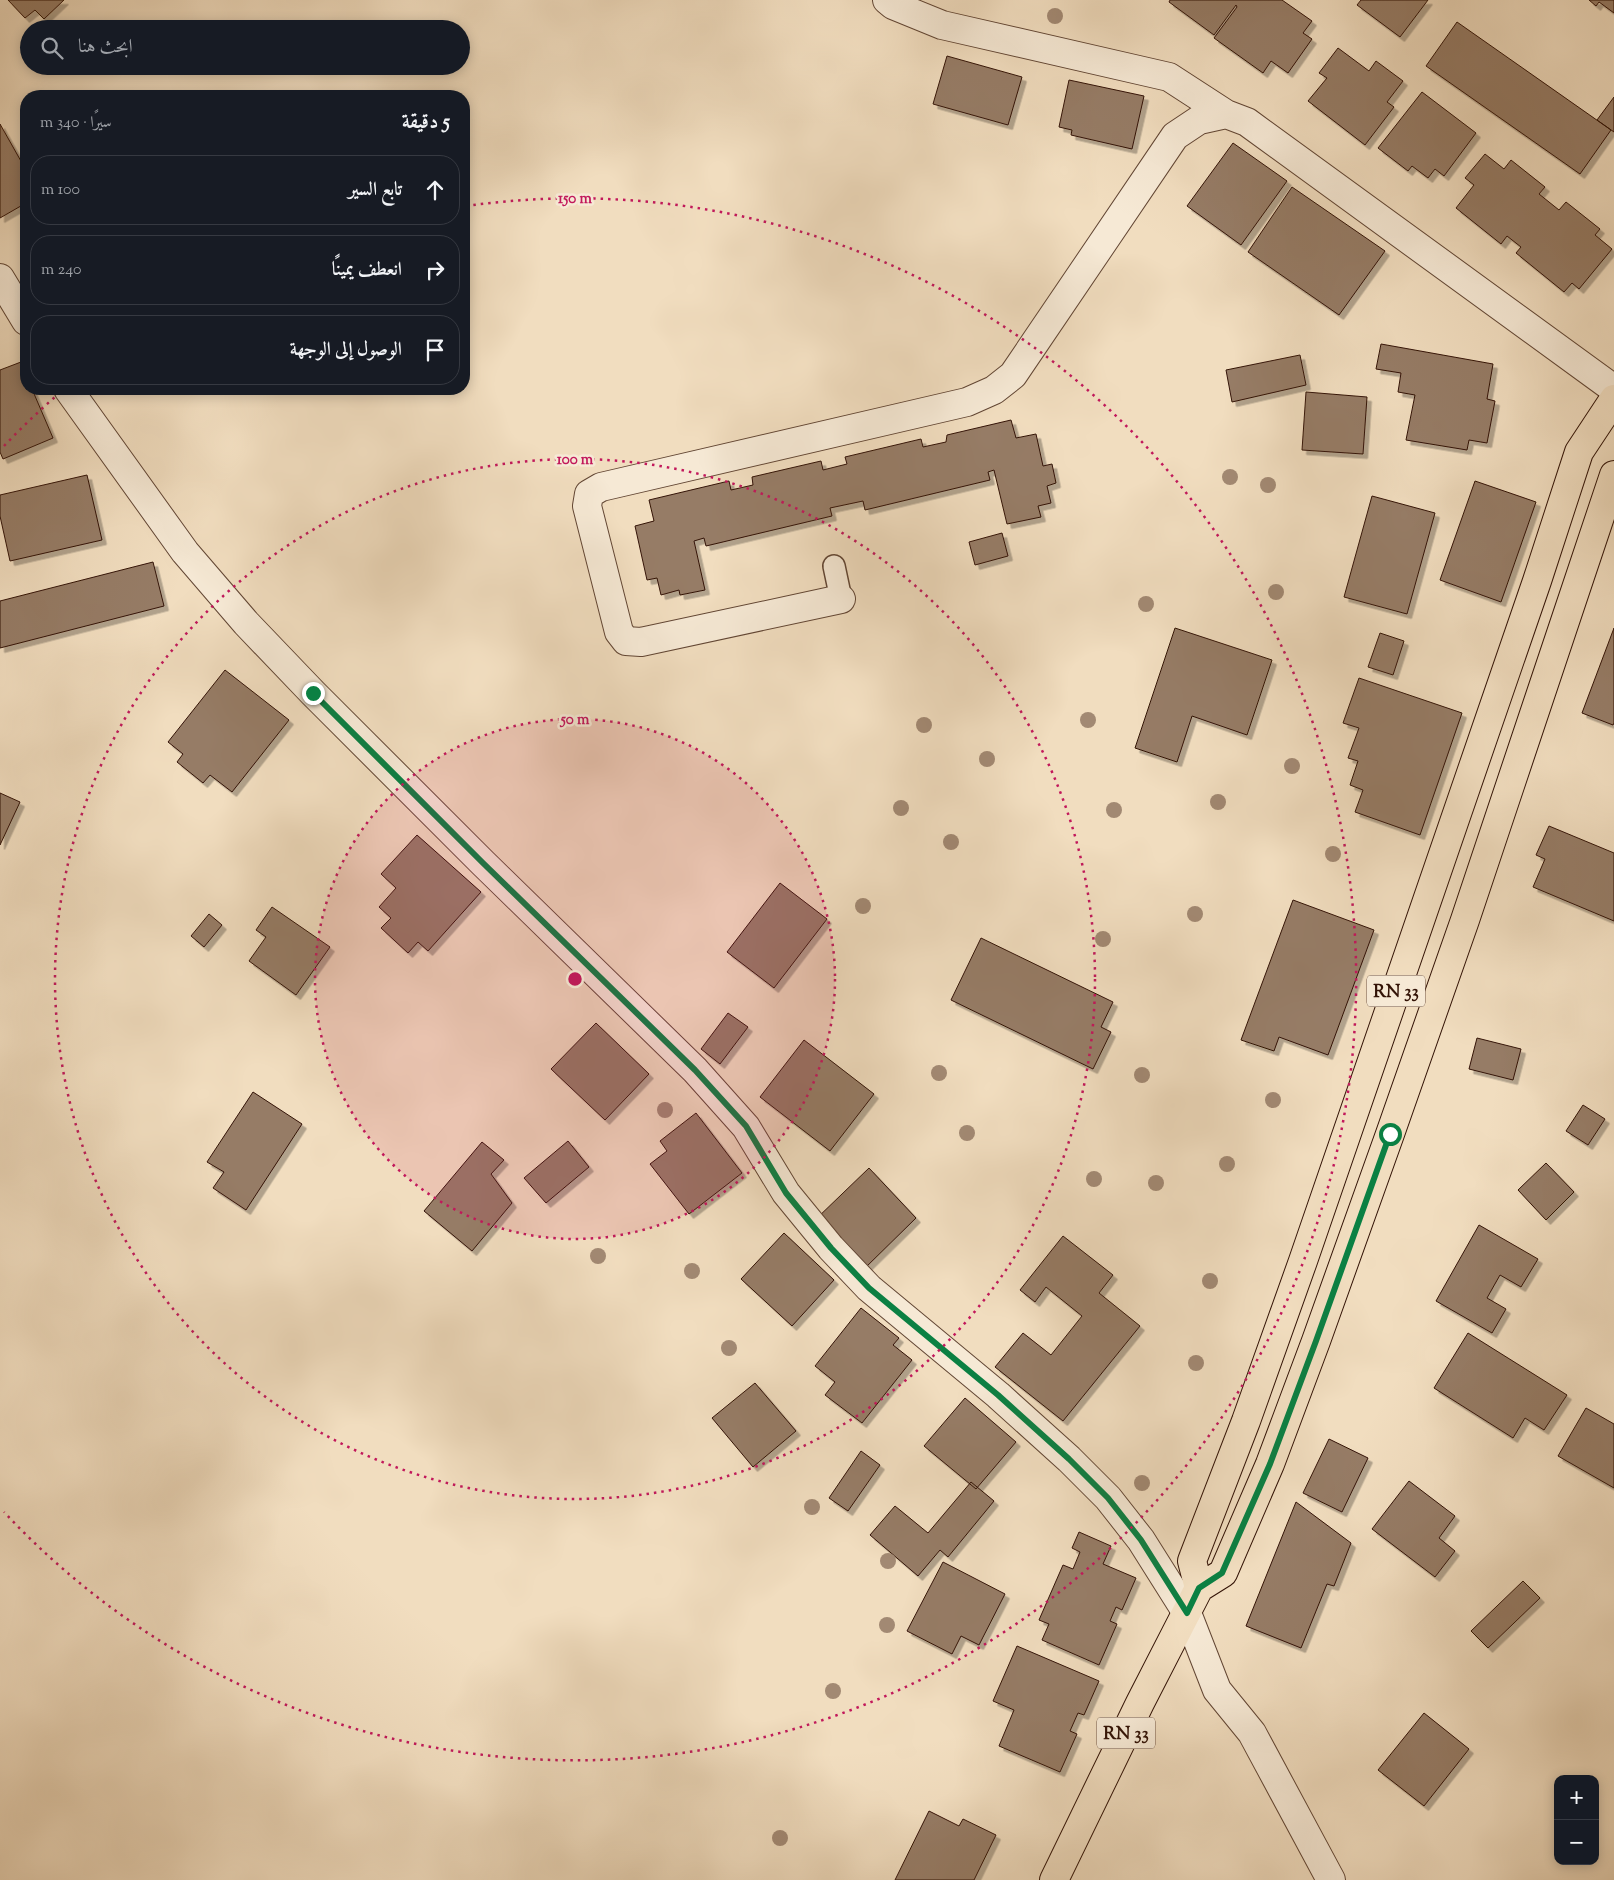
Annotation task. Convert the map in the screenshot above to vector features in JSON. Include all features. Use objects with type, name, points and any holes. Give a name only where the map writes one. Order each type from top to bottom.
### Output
[{"type":"main road","name":"RN 33","points":[[1199,1588],[1192,1561],[1246,1421],[1300,1271],[1579,452],[1614,399]]},
{"type":"main road","name":"RN 33","points":[[1054,1880],[1199,1588],[1222,1573],[1270,1464],[1313,1350],[1465,920],[1614,475]]},
{"type":"street","points":[[886,0],[893,5],[942,25],[1169,77],[1226,114],[1247,122],[1614,389]]},
{"type":"street","points":[[841,599],[640,642],[626,641],[619,632],[587,506],[589,494],[601,487],[967,402],[994,390],[1013,375],[1175,136],[1199,120],[1226,114]]},
{"type":"street","points":[[0,278],[20,311]]},
{"type":"street","points":[[72,395],[186,552],[246,623],[313,693],[483,863],[695,1070],[746,1126],[786,1193],[831,1248],[869,1288],[998,1395],[1069,1459],[1108,1498],[1141,1540],[1187,1613],[1217,1690],[1252,1733],[1331,1880]]},
{"type":"lane","points":[[834,566],[841,599]]},
{"type":"building","points":[[8,0],[64,0],[44,19],[35,10],[25,18]]},
{"type":"building","points":[[1170,0],[1282,0],[1312,21],[1303,33],[1312,39],[1288,73],[1271,61],[1263,73],[1214,38],[1237,7],[1236,5],[1214,35],[1169,2]]},
{"type":"building","points":[[1361,0],[1428,0],[1400,37],[1357,5]]},
{"type":"building","points":[[1589,0],[1614,0],[1614,13],[1599,2],[1596,6]]},
{"type":"building","points":[[1457,22],[1611,130],[1580,174],[1426,66]]},
{"type":"building","points":[[1338,48],[1369,71],[1376,61],[1403,81],[1387,102],[1394,107],[1365,145],[1308,101],[1327,78],[1319,73]]},
{"type":"building","points":[[947,56],[1022,77],[1008,125],[933,104]]},
{"type":"building","points":[[1069,80],[1144,96],[1132,149],[1071,135],[1072,130],[1059,127]]},
{"type":"building","points":[[1422,92],[1476,133],[1444,176],[1435,169],[1428,178],[1412,166],[1408,171],[1378,148]]},
{"type":"building","points":[[1614,97],[1614,132],[1597,120]]},
{"type":"building","points":[[0,124],[20,159],[20,206],[0,218]]},
{"type":"building","points":[[1233,143],[1287,181],[1241,245],[1187,206]]},
{"type":"building","points":[[1485,154],[1504,169],[1511,160],[1545,187],[1539,194],[1559,210],[1566,202],[1600,229],[1595,235],[1612,249],[1579,289],[1572,283],[1564,292],[1516,253],[1521,247],[1507,236],[1501,244],[1456,208],[1474,185],[1465,178]]},
{"type":"building","points":[[1292,187],[1385,251],[1339,315],[1248,252]]},
{"type":"building","points":[[1381,344],[1493,364],[1487,399],[1495,401],[1487,443],[1469,440],[1467,450],[1406,440],[1415,395],[1398,392],[1401,373],[1376,369]]},
{"type":"building","points":[[1300,355],[1306,385],[1232,402],[1226,370]]},
{"type":"building","points":[[20,362],[20,395],[35,395],[53,438],[3,459],[0,452],[0,370]]},
{"type":"building","points":[[1306,392],[1367,397],[1363,454],[1302,450]]},
{"type":"building","points":[[1011,420],[1016,438],[1036,434],[1043,466],[1052,464],[1056,483],[1047,486],[1051,503],[1038,506],[1041,517],[1007,524],[994,470],[988,472],[990,480],[865,510],[863,501],[830,508],[832,516],[706,546],[704,538],[694,541],[705,590],[680,595],[679,590],[661,595],[657,578],[647,580],[635,526],[654,521],[649,500],[729,481],[731,490],[753,485],[752,477],[821,461],[823,470],[847,464],[845,457],[921,439],[923,447],[946,442],[947,435]]},
{"type":"building","points":[[87,475],[102,540],[10,561],[0,516],[0,495]]},
{"type":"building","points":[[1475,481],[1536,502],[1501,602],[1440,580]]},
{"type":"building","points":[[1372,496],[1435,513],[1407,614],[1344,597]]},
{"type":"building","points":[[1002,533],[1008,556],[975,565],[969,542]]},
{"type":"building","points":[[153,562],[164,606],[0,648],[0,601]]},
{"type":"building","points":[[1175,628],[1272,660],[1247,735],[1192,716],[1177,762],[1135,748]]},
{"type":"building","points":[[1614,628],[1614,723],[1613,725],[1582,713]]},
{"type":"building","points":[[1380,633],[1404,641],[1393,675],[1368,667]]},
{"type":"building","points":[[225,670],[289,720],[232,792],[210,775],[203,783],[177,762],[183,754],[168,742]]},
{"type":"building","points":[[1359,678],[1462,713],[1420,835],[1355,812],[1363,790],[1350,785],[1358,761],[1348,758],[1359,728],[1343,723]]},
{"type":"building","points":[[0,793],[20,802],[0,845]]},
{"type":"building","points":[[1549,826],[1614,853],[1614,921],[1533,887],[1545,859],[1536,855]]},
{"type":"building","points":[[417,835],[481,892],[428,951],[418,942],[408,953],[381,928],[391,918],[379,907],[396,888],[381,874]]},
{"type":"building","points":[[780,883],[827,919],[774,988],[727,952]]},
{"type":"building","points":[[1293,900],[1374,930],[1328,1055],[1279,1037],[1274,1051],[1241,1040]]},
{"type":"building","points":[[272,907],[330,947],[296,995],[249,961],[266,937],[256,930]]},
{"type":"building","points":[[209,914],[222,925],[204,947],[191,936]]},
{"type":"building","points":[[981,938],[1113,1002],[1101,1027],[1111,1032],[1093,1069],[951,1000]]},
{"type":"building","points":[[728,1013],[748,1027],[720,1064],[701,1049]]},
{"type":"building","points":[[596,1023],[649,1074],[605,1120],[551,1069]]},
{"type":"building","points":[[1477,1038],[1521,1049],[1513,1080],[1469,1069]]},
{"type":"building","points":[[804,1040],[874,1094],[830,1151],[760,1097]]},
{"type":"building","points":[[253,1092],[302,1124],[246,1210],[213,1188],[224,1172],[207,1162]]},
{"type":"building","points":[[1583,1105],[1605,1119],[1588,1145],[1566,1131]]},
{"type":"building","points":[[696,1113],[742,1173],[689,1214],[650,1164],[667,1151],[660,1141]]},
{"type":"building","points":[[568,1141],[589,1167],[546,1203],[524,1178]]},
{"type":"building","points":[[482,1142],[504,1160],[491,1174],[512,1203],[472,1251],[424,1211]]},
{"type":"building","points":[[1546,1163],[1574,1192],[1546,1220],[1518,1190]]},
{"type":"building","points":[[869,1168],[916,1218],[863,1270],[815,1220]]},
{"type":"building","points":[[1479,1225],[1538,1259],[1521,1287],[1500,1275],[1487,1298],[1506,1309],[1492,1333],[1436,1301]]},
{"type":"building","points":[[784,1233],[834,1280],[792,1326],[741,1279]]},
{"type":"building","points":[[1063,1236],[1113,1275],[1099,1293],[1140,1326],[1063,1421],[995,1367],[1023,1333],[1051,1355],[1082,1316],[1046,1287],[1035,1302],[1020,1290]]},
{"type":"building","points":[[861,1308],[899,1338],[893,1345],[912,1360],[862,1423],[825,1395],[835,1382],[815,1366]]},
{"type":"building","points":[[1468,1333],[1567,1395],[1544,1430],[1525,1418],[1513,1438],[1434,1388]]},
{"type":"building","points":[[755,1383],[796,1431],[753,1467],[712,1418]]},
{"type":"building","points":[[965,1398],[1016,1442],[976,1489],[924,1446]]},
{"type":"building","points":[[1586,1408],[1614,1424],[1614,1488],[1558,1456]]},
{"type":"building","points":[[1329,1439],[1368,1458],[1342,1512],[1303,1493]]},
{"type":"building","points":[[861,1451],[880,1465],[848,1511],[829,1498]]},
{"type":"building","points":[[1409,1481],[1455,1516],[1439,1538],[1455,1551],[1435,1577],[1372,1529]]},
{"type":"building","points":[[971,1482],[994,1501],[948,1557],[940,1550],[918,1576],[870,1535],[895,1506],[928,1533]]},
{"type":"building","points":[[1296,1502],[1351,1543],[1334,1586],[1327,1584],[1301,1648],[1246,1626]]},
{"type":"building","points":[[1079,1532],[1111,1546],[1103,1564],[1136,1578],[1122,1610],[1116,1607],[1110,1621],[1117,1624],[1099,1665],[1042,1640],[1049,1624],[1039,1620],[1063,1565],[1073,1569],[1080,1552],[1072,1548]]},
{"type":"building","points":[[943,1562],[1005,1594],[979,1645],[961,1636],[952,1654],[907,1631]]},
{"type":"building","points":[[1523,1581],[1540,1598],[1488,1648],[1471,1631]]},
{"type":"building","points":[[1017,1646],[1099,1681],[1084,1715],[1078,1713],[1070,1731],[1077,1734],[1060,1772],[999,1746],[1014,1710],[993,1701]]},
{"type":"building","points":[[1424,1713],[1469,1749],[1424,1806],[1378,1770]]},
{"type":"building","points":[[929,1811],[959,1826],[963,1819],[996,1835],[974,1880],[895,1880]]},
{"type":"route","points":[[313,693],[483,863],[695,1070],[746,1126],[786,1193],[831,1248],[869,1288],[998,1395],[1069,1459],[1108,1498],[1141,1540],[1187,1613],[1199,1588],[1222,1573],[1270,1464],[1390,1134]]}]
